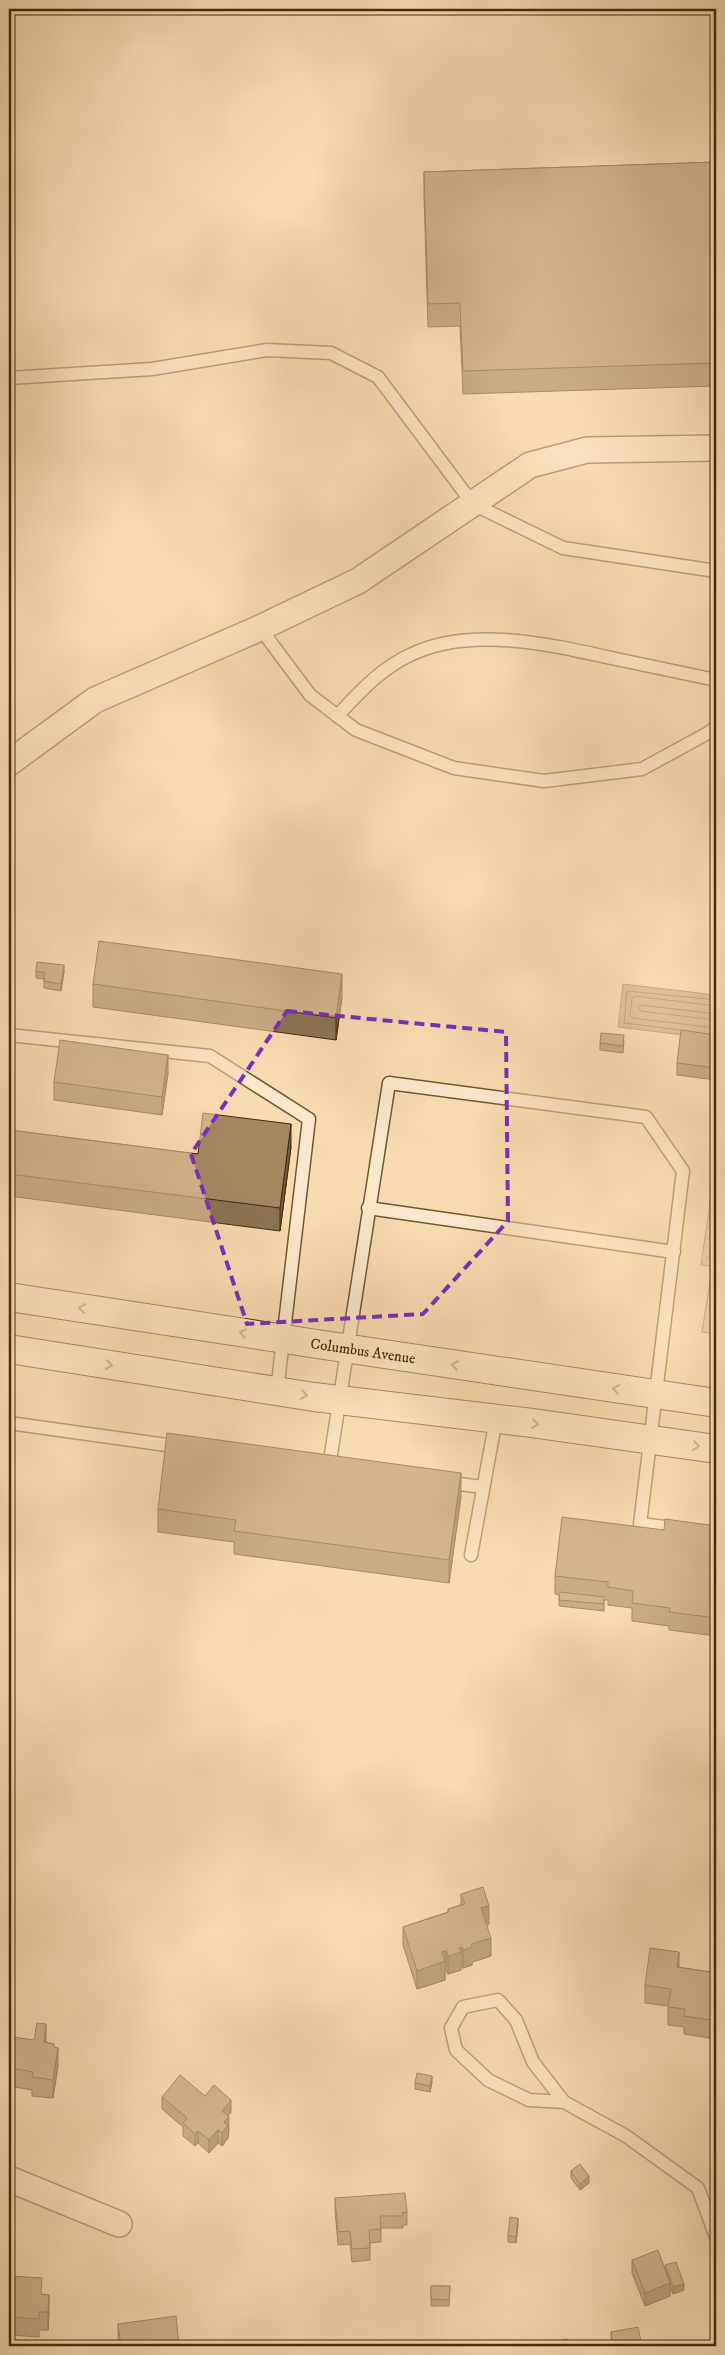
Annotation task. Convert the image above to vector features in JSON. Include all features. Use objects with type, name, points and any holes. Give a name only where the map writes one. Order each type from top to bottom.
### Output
[{"type":"street","points":[[9,763],[95,700],[260,628],[358,581],[530,465],[587,450],[716,448]]},
{"type":"street","name":"Columbus Avenue","points":[[9,1297],[284,1339],[349,1347],[464,1367],[716,1403]]},
{"type":"street","points":[[9,1349],[340,1400],[716,1449]]},
{"type":"street","points":[[9,2179],[119,2224]]},
{"type":"lane","points":[[9,378],[152,369],[267,350],[332,353],[378,377],[473,504],[563,548],[716,571]]},
{"type":"lane","points":[[260,628],[310,695],[356,730],[454,768],[544,781],[642,769],[716,727]]},
{"type":"lane","points":[[338,716],[377,675],[411,654],[458,640],[508,640],[575,650],[716,680]]},
{"type":"lane","points":[[9,1036],[210,1056],[309,1119],[277,1391]]},
{"type":"lane","points":[[329,1467],[389,1083],[646,1117],[683,1171],[640,1524],[716,1533]]},
{"type":"lane","points":[[368,1208],[674,1252]]},
{"type":"lane","points":[[471,1555],[496,1419]]},
{"type":"lane","points":[[9,1423],[193,1448]]},
{"type":"lane","points":[[435,1481],[484,1487]]},
{"type":"lane","points":[[564,2102],[529,2100],[488,2080],[456,2050],[451,2028],[464,2007],[498,2000],[516,2020],[533,2062],[564,2102],[626,2136],[698,2188],[716,2237]]},
{"type":"highlighted area","points":[[287,1011],[506,1032],[508,1221],[423,1314],[247,1324],[191,1154]]},
{"type":"shaded area","points":[[716,1161],[716,1267],[701,1265]]},
{"type":"shaded area","points":[[711,1276],[716,1277],[716,1334],[702,1332]]},
{"type":"water","points":[[623,984],[716,995],[716,1039],[618,1027]]},
{"type":"building","points":[[716,162],[716,363],[463,371],[460,303],[428,304],[424,172]]},
{"type":"building","points":[[99,941],[342,974],[336,1018],[93,984]]},
{"type":"building","points":[[37,962],[64,965],[61,984],[44,981],[45,973],[36,971]]},
{"type":"building","points":[[681,1030],[716,1035],[716,1068],[677,1063]]},
{"type":"building","points":[[601,1033],[624,1035],[623,1046],[600,1043]]},
{"type":"building","points":[[60,1040],[168,1055],[162,1097],[54,1082]]},
{"type":"building","points":[[203,1113],[291,1124],[280,1208],[9,1174],[9,1130],[198,1154]]},
{"type":"building","points":[[167,1433],[461,1473],[449,1560],[234,1531],[236,1520],[158,1509]]},
{"type":"building","points":[[562,1517],[664,1530],[665,1519],[716,1526],[716,1618],[669,1612],[670,1608],[632,1603],[633,1591],[608,1587],[608,1582],[555,1576]]},
{"type":"building","points":[[560,1592],[604,1597],[604,1604],[559,1600]]},
{"type":"building","points":[[483,1887],[489,1906],[481,1908],[491,1938],[471,1944],[472,1947],[463,1950],[462,1947],[459,1948],[461,1952],[448,1956],[446,1951],[442,1952],[445,1961],[417,1971],[403,1927],[449,1912],[448,1909],[465,1904],[461,1894]]},
{"type":"building","points":[[650,1948],[679,1952],[677,1967],[716,1973],[716,2021],[684,2016],[685,2009],[668,2007],[671,1989],[645,1985]]},
{"type":"building","points":[[37,2023],[46,2024],[44,2042],[54,2044],[54,2047],[58,2048],[53,2080],[32,2077],[33,2072],[9,2068],[9,2039],[13,2040],[13,2037],[34,2040]]},
{"type":"building","points":[[417,2073],[432,2076],[430,2086],[415,2083]]},
{"type":"building","points":[[180,2075],[205,2096],[214,2085],[231,2100],[222,2111],[229,2117],[224,2122],[228,2125],[222,2133],[218,2130],[209,2140],[198,2131],[195,2134],[183,2123],[187,2118],[162,2097]]},
{"type":"building","points":[[580,2164],[589,2176],[580,2184],[571,2171]]},
{"type":"building","points":[[405,2193],[407,2212],[402,2213],[403,2216],[380,2216],[381,2229],[369,2230],[370,2248],[352,2249],[350,2231],[338,2232],[335,2198]]},
{"type":"building","points":[[510,2217],[518,2218],[516,2237],[508,2235]]},
{"type":"building","points":[[658,2250],[670,2283],[645,2293],[632,2260]]},
{"type":"building","points":[[676,2262],[684,2284],[673,2287],[665,2265]]},
{"type":"building","points":[[9,2276],[42,2278],[41,2294],[49,2295],[48,2312],[39,2312],[39,2319],[9,2317]]},
{"type":"building","points":[[431,2286],[450,2286],[449,2300],[431,2299]]},
{"type":"building","points":[[176,2316],[179,2346],[121,2346],[118,2324]]},
{"type":"building","points":[[638,2327],[642,2346],[613,2346],[611,2332]]},
{"type":"building","points":[[567,2339],[568,2346],[534,2346],[534,2345]]},
{"type":"building","points":[[581,2343],[582,2346],[568,2346]]}]
